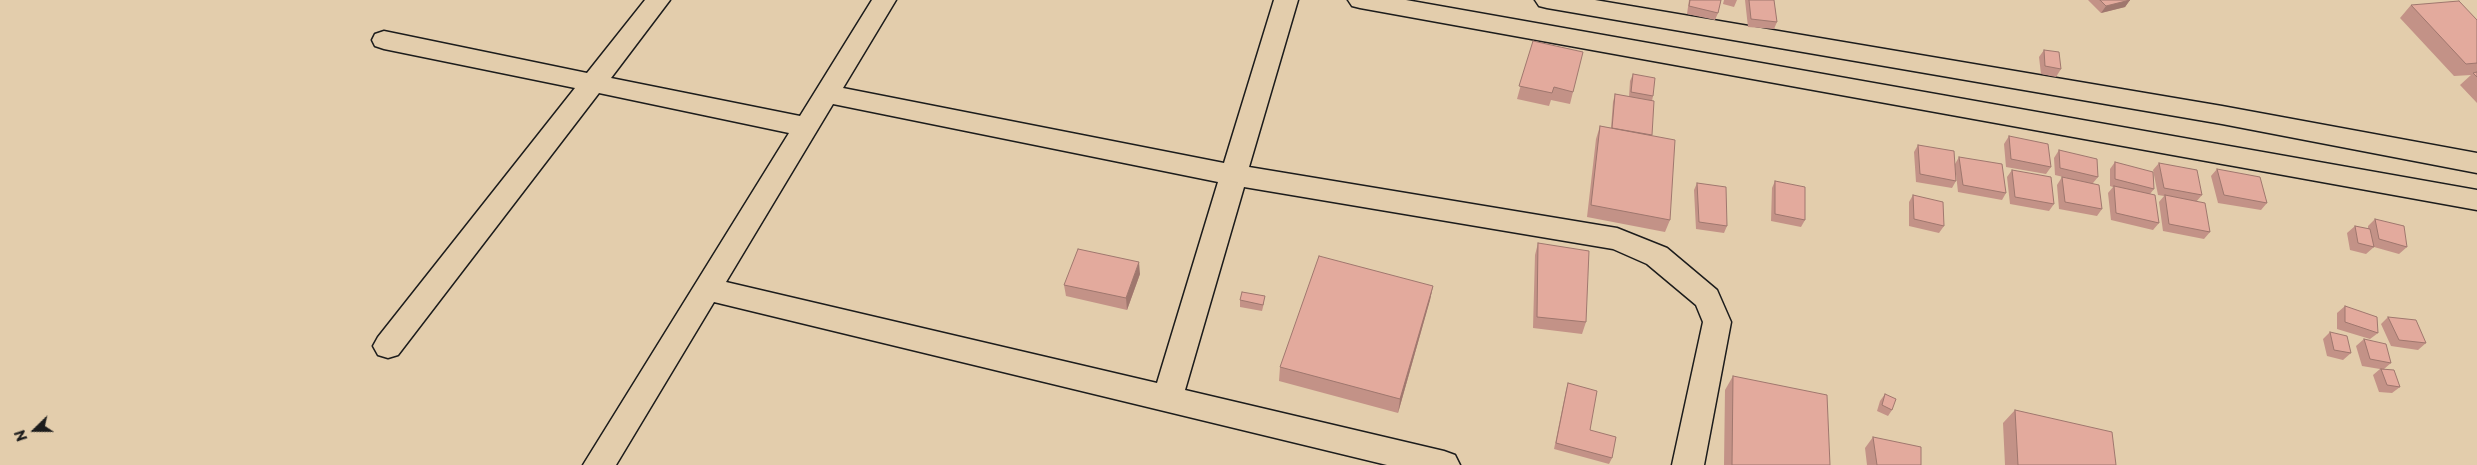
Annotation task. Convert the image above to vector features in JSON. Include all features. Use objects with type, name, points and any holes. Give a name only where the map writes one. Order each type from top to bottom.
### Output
[{"type":"street","points":[[388,346],[658,0]]},
{"type":"street","points":[[599,465],[884,0]]},
{"type":"street","points":[[1167,399],[1286,0]]},
{"type":"street","points":[[1363,0],[2226,134],[2477,163]]},
{"type":"street","points":[[1548,0],[2226,134],[2477,200]]},
{"type":"street","points":[[384,40],[807,127]]},
{"type":"street","points":[[827,94],[1234,175],[1617,239],[1657,256],[1707,298],[1717,322],[1688,465]]},
{"type":"street","points":[[707,289],[1444,465]]},
{"type":"building","points":[[1690,0],[1721,0],[1718,13],[1689,6]]},
{"type":"building","points":[[1749,0],[1774,0],[1777,22],[1751,19]]},
{"type":"building","points":[[2100,0],[2130,0],[2106,6]]},
{"type":"building","points":[[2459,1],[2477,20],[2477,63],[2466,64],[2411,5]]},
{"type":"building","points":[[1533,41],[1583,52],[1573,92],[1554,87],[1552,93],[1519,86]]},
{"type":"building","points":[[2044,50],[2059,52],[2061,69],[2045,66]]},
{"type":"building","points":[[1633,74],[1655,78],[1653,96],[1631,92]]},
{"type":"building","points":[[1615,94],[1654,101],[1652,135],[1612,128]]},
{"type":"building","points":[[1600,126],[1675,140],[1670,220],[1591,205]]},
{"type":"building","points":[[2009,136],[2048,144],[2051,167],[2011,159]]},
{"type":"building","points":[[1918,145],[1954,151],[1956,181],[1920,174]]},
{"type":"building","points":[[2059,150],[2097,159],[2098,177],[2060,168]]},
{"type":"building","points":[[1959,157],[2002,164],[2006,193],[1963,185]]},
{"type":"building","points":[[2115,162],[2153,172],[2154,189],[2115,179]]},
{"type":"building","points":[[2159,163],[2197,170],[2202,195],[2164,188]]},
{"type":"building","points":[[2217,169],[2260,177],[2267,203],[2224,195]]},
{"type":"building","points":[[2012,170],[2051,177],[2054,204],[2015,197]]},
{"type":"building","points":[[2062,177],[2099,185],[2102,209],[2065,202]]},
{"type":"building","points":[[1775,181],[1805,187],[1805,220],[1775,214]]},
{"type":"building","points":[[1697,183],[1726,187],[1727,226],[1699,222]]},
{"type":"building","points":[[2114,186],[2155,195],[2159,223],[2116,213]]},
{"type":"building","points":[[1913,195],[1943,202],[1944,226],[1914,219]]},
{"type":"building","points":[[2165,195],[2205,203],[2210,232],[2169,224]]},
{"type":"building","points":[[2375,219],[2404,226],[2407,247],[2379,239]]},
{"type":"building","points":[[2355,226],[2370,229],[2374,247],[2358,243]]},
{"type":"building","points":[[1538,243],[1589,251],[1586,322],[1537,317]]},
{"type":"building","points":[[1078,249],[1139,262],[1126,298],[1064,285]]},
{"type":"building","points":[[1319,256],[1433,286],[1400,399],[1280,367]]},
{"type":"building","points":[[1242,292],[1265,296],[1263,305],[1240,300]]},
{"type":"building","points":[[2345,306],[2377,317],[2378,333],[2345,322]]},
{"type":"building","points":[[2388,317],[2416,320],[2426,343],[2399,340]]},
{"type":"building","points":[[2330,332],[2347,336],[2351,353],[2334,350]]},
{"type":"building","points":[[2364,339],[2386,344],[2391,363],[2370,359]]},
{"type":"building","points":[[2381,369],[2394,370],[2400,387],[2387,385]]},
{"type":"building","points":[[1733,376],[1827,395],[1830,465],[1732,465]]},
{"type":"building","points":[[1568,383],[1597,391],[1590,430],[1616,437],[1612,458],[1556,443]]},
{"type":"building","points":[[1885,394],[1896,399],[1892,410],[1882,405]]},
{"type":"building","points":[[2015,410],[2112,432],[2116,465],[2018,465]]},
{"type":"building","points":[[1873,437],[1921,447],[1921,465],[1877,465]]}]
